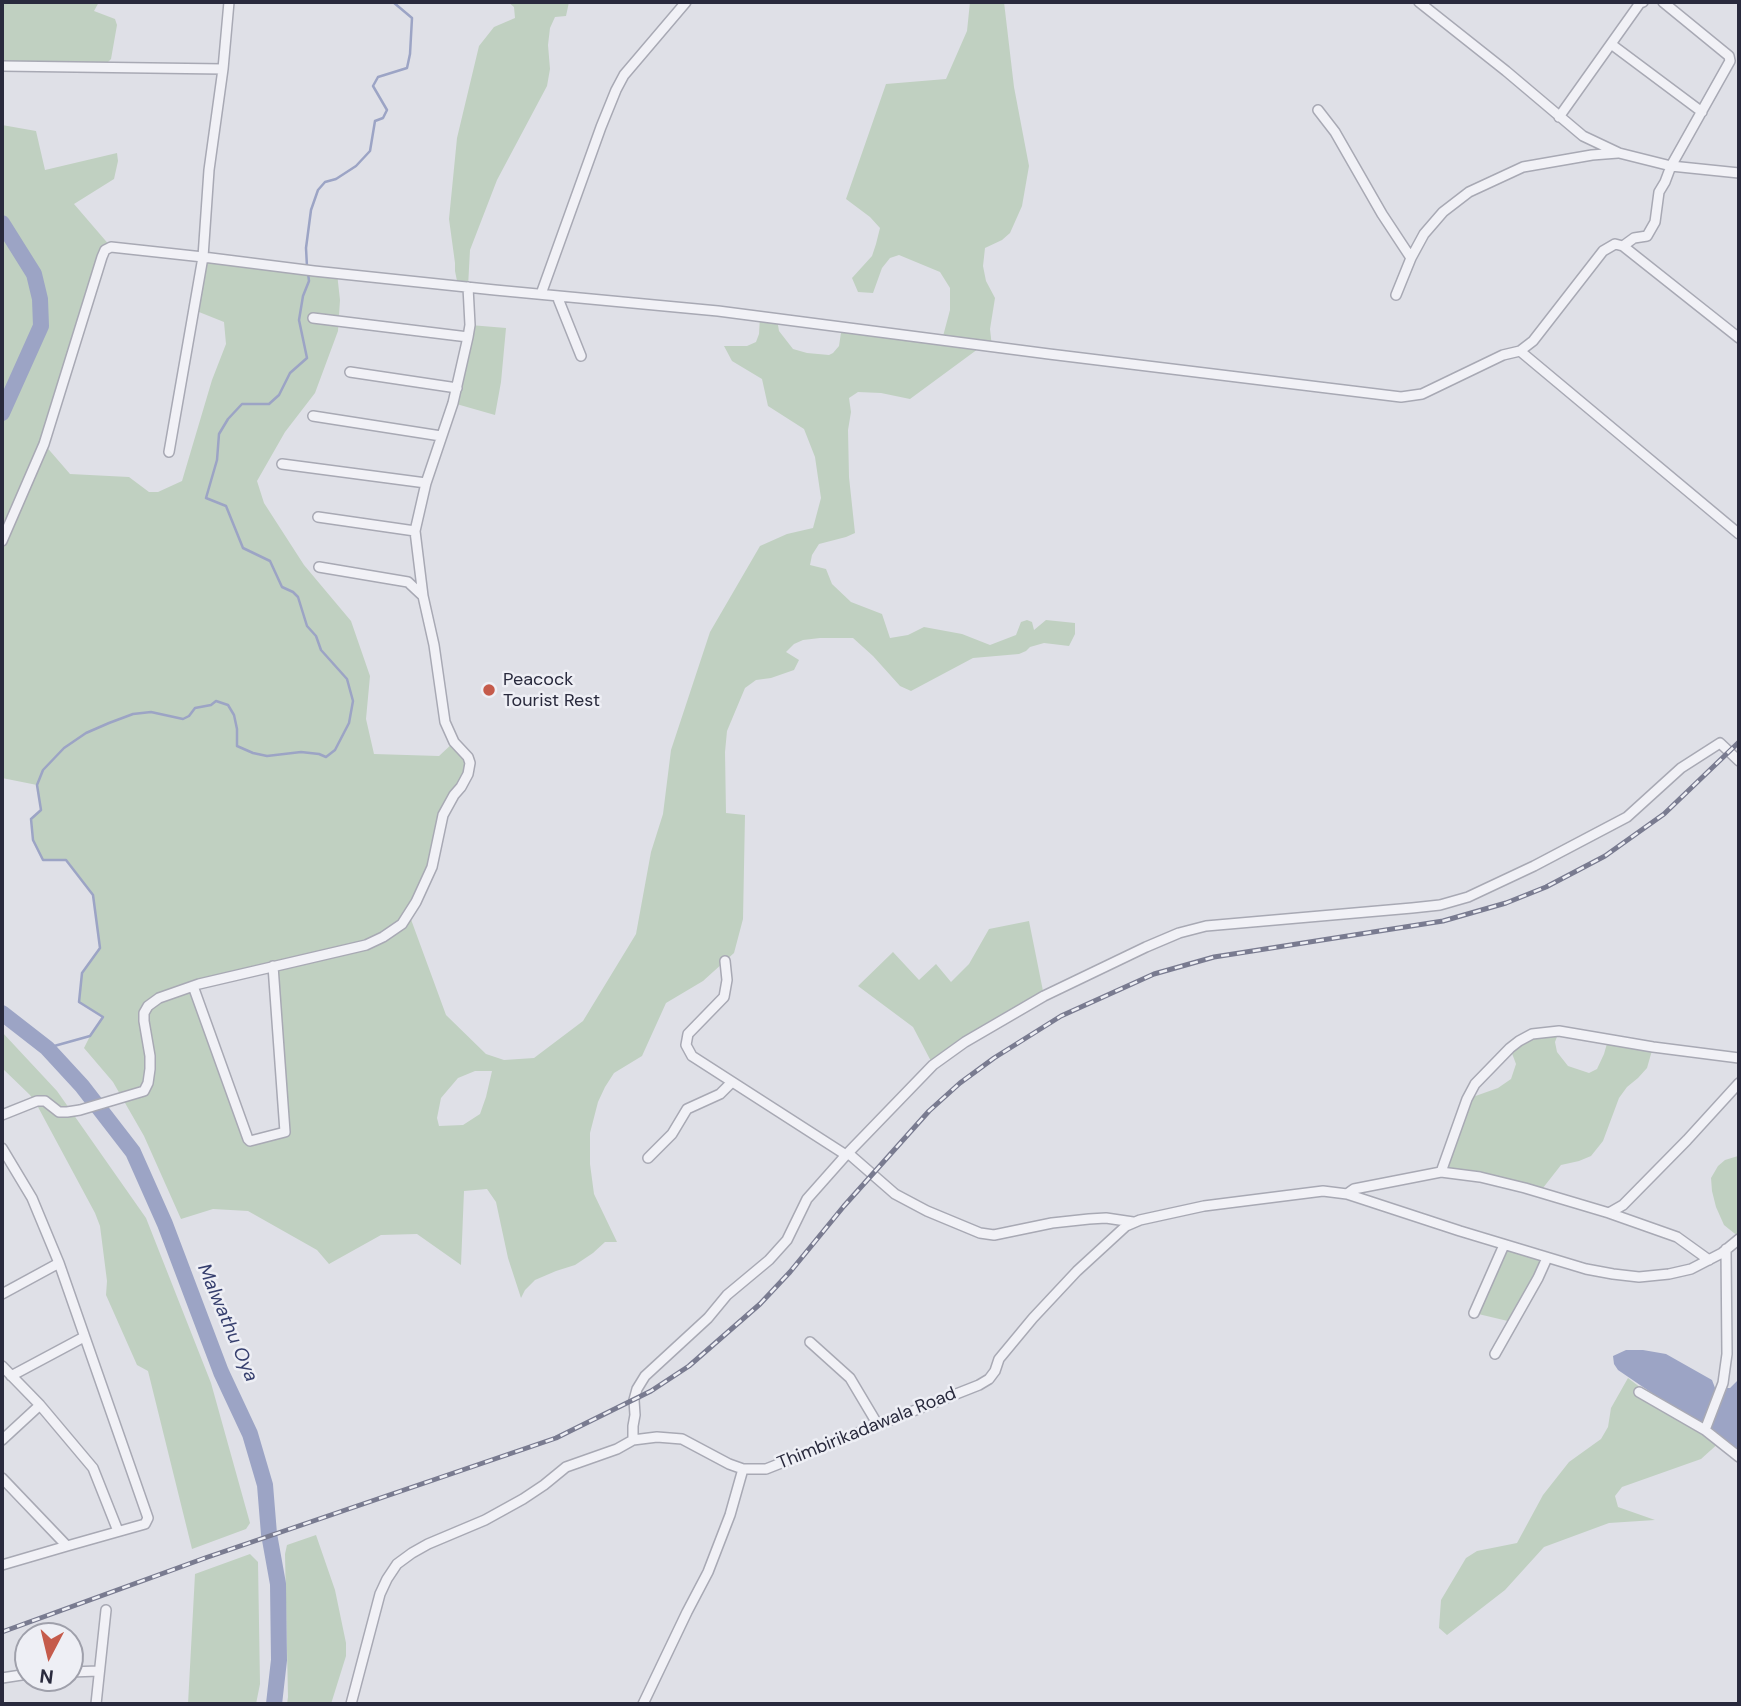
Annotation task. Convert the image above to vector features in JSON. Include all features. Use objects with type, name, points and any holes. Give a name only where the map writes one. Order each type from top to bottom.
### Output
[{"type":"street","points":[[169,452],[203,257],[209,170],[229,2]]},
{"type":"street","points":[[541,294],[616,90],[624,75],[686,2]]},
{"type":"street","points":[[1419,2],[1583,136],[1619,153],[1671,166],[1739,173]]},
{"type":"street","points":[[1559,117],[1640,2],[1643,2]]},
{"type":"street","points":[[1623,246],[1634,239],[1647,236],[1655,222],[1659,192],[1671,166],[1730,61],[1729,56],[1663,2]]},
{"type":"street","points":[[1611,44],[1702,112]]},
{"type":"street","points":[[2,66],[223,69]]},
{"type":"street","points":[[1318,110],[1335,132],[1382,214],[1411,258]]},
{"type":"street","points":[[1396,295],[1424,234],[1443,212],[1469,192],[1524,167],[1619,153]]},
{"type":"street","points":[[2,541],[44,444],[105,250],[111,247],[314,271],[718,311],[1401,397],[1422,394],[1503,355],[1520,351],[1533,341],[1603,251],[1615,244],[1623,246],[1739,338]]},
{"type":"street","points":[[2,1115],[37,1101],[45,1101],[59,1112],[80,1110],[144,1091],[148,1083],[150,1056],[144,1013],[148,1006],[159,998],[193,986],[366,945],[402,924],[416,902],[432,867],[443,815],[468,774],[470,763],[468,757],[454,743],[445,722],[434,645],[422,596],[415,531],[426,483],[457,388],[470,325],[468,287]]},
{"type":"street","points":[[557,296],[581,356]]},
{"type":"street","points":[[313,318],[468,337]]},
{"type":"street","points":[[1520,351],[1739,534]]},
{"type":"street","points":[[350,372],[457,388]]},
{"type":"street","points":[[313,416],[441,436]]},
{"type":"street","points":[[282,464],[426,483]]},
{"type":"street","points":[[318,517],[415,531]]},
{"type":"street","points":[[319,568],[408,582],[422,596]]},
{"type":"street","points":[[634,1440],[634,1400],[645,1376],[708,1318],[727,1295],[769,1260],[787,1240],[807,1199],[847,1154],[933,1065],[965,1042],[1044,996],[1179,933],[1206,926],[1440,905],[1468,897],[1523,872],[1627,817],[1681,768],[1720,743],[1739,761]]},
{"type":"street","points":[[725,961],[727,980],[723,997],[688,1034],[685,1045],[692,1056],[847,1154],[895,1194],[927,1211],[980,1233],[994,1235],[1052,1223],[1089,1219],[1106,1218],[1135,1222]]},
{"type":"street","points":[[193,986],[250,1141],[285,1132],[273,967]]},
{"type":"street","points":[[1441,1172],[1466,1099],[1475,1084],[1510,1048],[1532,1034],[1559,1031],[1739,1058]]},
{"type":"street","points":[[648,1158],[672,1134],[688,1110],[720,1094],[732,1082]]},
{"type":"street","points":[[1609,1213],[1623,1205],[1739,1083]]},
{"type":"street","points":[[2,1148],[33,1198],[60,1263],[148,1518],[145,1524],[2,1565]]},
{"type":"street","points":[[1350,1192],[1441,1172],[1480,1177],[1609,1213],[1676,1237],[1709,1260]]},
{"type":"street","name":"Thimbirikadawala Road","points":[[743,1469],[766,1469],[989,1379],[999,1359],[1032,1318],[1077,1271],[1126,1226],[1160,1214],[1204,1206],[1323,1191],[1350,1192]]},
{"type":"street","points":[[1350,1192],[1504,1245],[1586,1269],[1613,1274],[1639,1277],[1669,1275],[1691,1269],[1739,1239]]},
{"type":"street","points":[[1474,1313],[1504,1245]]},
{"type":"street","points":[[1705,1429],[1723,1383],[1727,1354],[1726,1249]]},
{"type":"street","points":[[1495,1354],[1548,1258]]},
{"type":"street","points":[[2,1294],[60,1263]]},
{"type":"street","points":[[11,1376],[84,1337]]},
{"type":"street","points":[[810,1342],[850,1378],[878,1425]]},
{"type":"street","points":[[2,1366],[40,1405],[93,1468],[118,1531]]},
{"type":"street","points":[[1639,1392],[1705,1429],[1739,1457]]},
{"type":"street","points":[[2,1440],[40,1405]]},
{"type":"street","points":[[351,1704],[380,1594],[397,1564],[428,1544],[485,1520],[523,1499],[566,1467],[634,1440],[657,1437],[682,1439],[743,1469],[730,1515],[708,1572],[643,1704]]},
{"type":"street","points":[[2,1478],[67,1546]]},
{"type":"street","points":[[96,1704],[106,1610]]},
{"type":"street","points":[[84,1672],[99,1671]]},
{"type":"green space","points":[[2,2],[99,2],[94,11],[115,19],[117,25],[111,59],[106,64],[2,70]]},
{"type":"green space","points":[[508,2],[569,2],[566,16],[555,17],[550,28],[550,69],[547,86],[497,180],[470,250],[468,287],[458,286],[449,219],[457,138],[479,46],[494,27],[515,18],[514,7]]},
{"type":"green space","points":[[970,2],[1004,2],[1014,87],[1029,166],[1022,206],[1010,233],[985,248],[983,266],[986,281],[995,298],[990,329],[992,347],[982,346],[910,399],[858,392],[849,398],[849,477],[855,533],[819,544],[812,555],[810,565],[826,569],[832,584],[851,602],[882,614],[890,638],[908,635],[924,627],[962,634],[990,645],[1016,635],[1021,622],[1032,622],[1034,630],[1046,620],[1075,623],[1075,634],[1069,646],[1044,643],[1019,654],[973,658],[911,691],[900,686],[853,638],[803,640],[786,652],[799,660],[794,670],[756,680],[745,688],[727,731],[725,752],[726,813],[745,815],[743,919],[734,953],[703,981],[666,1003],[642,1056],[614,1073],[605,1087],[590,1133],[594,1194],[617,1242],[605,1242],[575,1265],[535,1280],[521,1298],[508,1258],[496,1202],[487,1189],[464,1191],[461,1265],[417,1234],[381,1235],[329,1264],[317,1250],[248,1211],[213,1209],[181,1219],[144,1136],[113,1082],[84,1048],[103,1017],[79,1002],[82,973],[100,947],[93,895],[67,860],[43,860],[33,840],[31,819],[41,810],[37,785],[2,778],[2,125],[36,131],[45,170],[117,153],[114,179],[74,204],[111,247],[105,250],[44,444],[70,474],[129,477],[149,492],[158,492],[182,481],[212,380],[226,344],[224,322],[194,310],[203,257],[337,273],[340,300],[338,331],[315,393],[285,432],[257,481],[264,503],[304,565],[351,621],[370,676],[366,719],[374,754],[439,756],[454,742],[470,763],[449,803],[432,867],[409,914],[446,1015],[486,1054],[504,1060],[534,1058],[583,1021],[636,934],[651,852],[663,814],[671,750],[710,632],[760,546],[787,534],[813,528],[821,498],[815,457],[804,429],[768,406],[762,379],[732,361],[724,346],[747,346],[756,342],[760,317],[777,319],[779,331],[793,349],[807,353],[833,353],[839,346],[842,326],[942,340],[950,310],[950,288],[940,272],[899,255],[890,258],[882,268],[873,293],[858,292],[852,278],[872,256],[880,228],[846,199],[886,84],[946,79],[967,31]],"holes":[[[273,967],[285,1131],[248,1139],[193,986]],[[475,1071],[492,1071],[480,1114],[463,1125],[439,1126],[437,1118],[441,1098],[458,1078]]]},
{"type":"green space","points":[[470,325],[506,328],[495,415],[453,403]]},
{"type":"green space","points":[[1029,921],[1044,996],[933,1065],[913,1027],[858,986],[893,952],[919,980],[936,964],[951,982],[969,964],[989,929]]},
{"type":"green space","points":[[1559,1031],[1555,1042],[1557,1052],[1568,1066],[1589,1073],[1597,1069],[1608,1040],[1653,1047],[1647,1068],[1619,1098],[1603,1141],[1591,1156],[1561,1165],[1539,1193],[1441,1172],[1467,1099],[1498,1088],[1511,1079],[1516,1064],[1510,1048],[1519,1041]]},
{"type":"green space","points":[[2,1032],[57,1091],[146,1218],[211,1383],[250,1523],[246,1529],[192,1549],[148,1371],[137,1365],[106,1295],[107,1281],[100,1226],[38,1107],[30,1095],[2,1068]]},
{"type":"green space","points":[[1738,1156],[1739,1237],[1724,1225],[1716,1207],[1711,1178],[1725,1160]]},
{"type":"green space","points":[[1504,1245],[1547,1258],[1512,1322],[1474,1313]]},
{"type":"green space","points":[[1628,1378],[1663,1405],[1721,1441],[1701,1459],[1622,1487],[1615,1496],[1618,1507],[1655,1520],[1609,1523],[1544,1547],[1505,1590],[1447,1635],[1439,1628],[1441,1600],[1466,1558],[1477,1551],[1517,1543],[1543,1495],[1569,1462],[1601,1439],[1608,1427],[1611,1408]]},
{"type":"green space","points":[[316,1535],[335,1590],[346,1643],[346,1656],[331,1704],[287,1704],[285,1554],[287,1545]]},
{"type":"green space","points":[[250,1554],[258,1562],[260,1684],[256,1704],[188,1704],[195,1574]]},
{"type":"water","points":[[1626,1350],[1666,1354],[1712,1380],[1717,1393],[1730,1388],[1739,1379],[1739,1452],[1618,1370],[1613,1356]]},
{"type":"waterway","points":[[307,267],[306,248],[311,210],[318,190],[325,182],[336,179],[356,166],[370,151],[375,121],[383,118],[387,110],[373,86],[378,77],[407,68],[412,18],[393,2]]},
{"type":"waterway","name":"Malwathu Oya","points":[[2,223],[34,274],[40,299],[41,326],[2,413]]},
{"type":"waterway","points":[[47,1048],[90,1036],[103,1017],[79,1002],[82,973],[100,948],[93,895],[66,860],[43,860],[33,840],[31,819],[41,810],[37,785],[43,770],[64,748],[86,733],[109,723],[133,714],[151,712],[183,719],[195,708],[211,705],[216,701],[228,705],[234,715],[237,746],[267,756],[301,752],[326,757],[335,750],[349,723],[353,701],[347,679],[321,650],[316,636],[307,626],[298,597],[282,587],[270,561],[243,548],[226,506],[206,498],[217,460],[219,434],[228,419],[242,404],[269,404],[279,395],[290,373],[307,358],[299,320],[309,281],[308,273]]},
{"type":"waterway","name":"Malwathu Oya","points":[[2,1013],[47,1048],[82,1086],[133,1152],[165,1224],[221,1372],[250,1434],[265,1485],[269,1534],[278,1584],[279,1660],[274,1704]]},
{"type":"railway","points":[[2,1632],[205,1558],[556,1438],[651,1391],[689,1366],[760,1304],[929,1111],[960,1083],[994,1058],[1061,1016],[1154,974],[1214,957],[1443,921],[1506,903],[1546,887],[1605,856],[1664,814],[1739,742]]},
{"type":"place","name":"Peacock Tourist Rest","points":[[489,690]]}]
